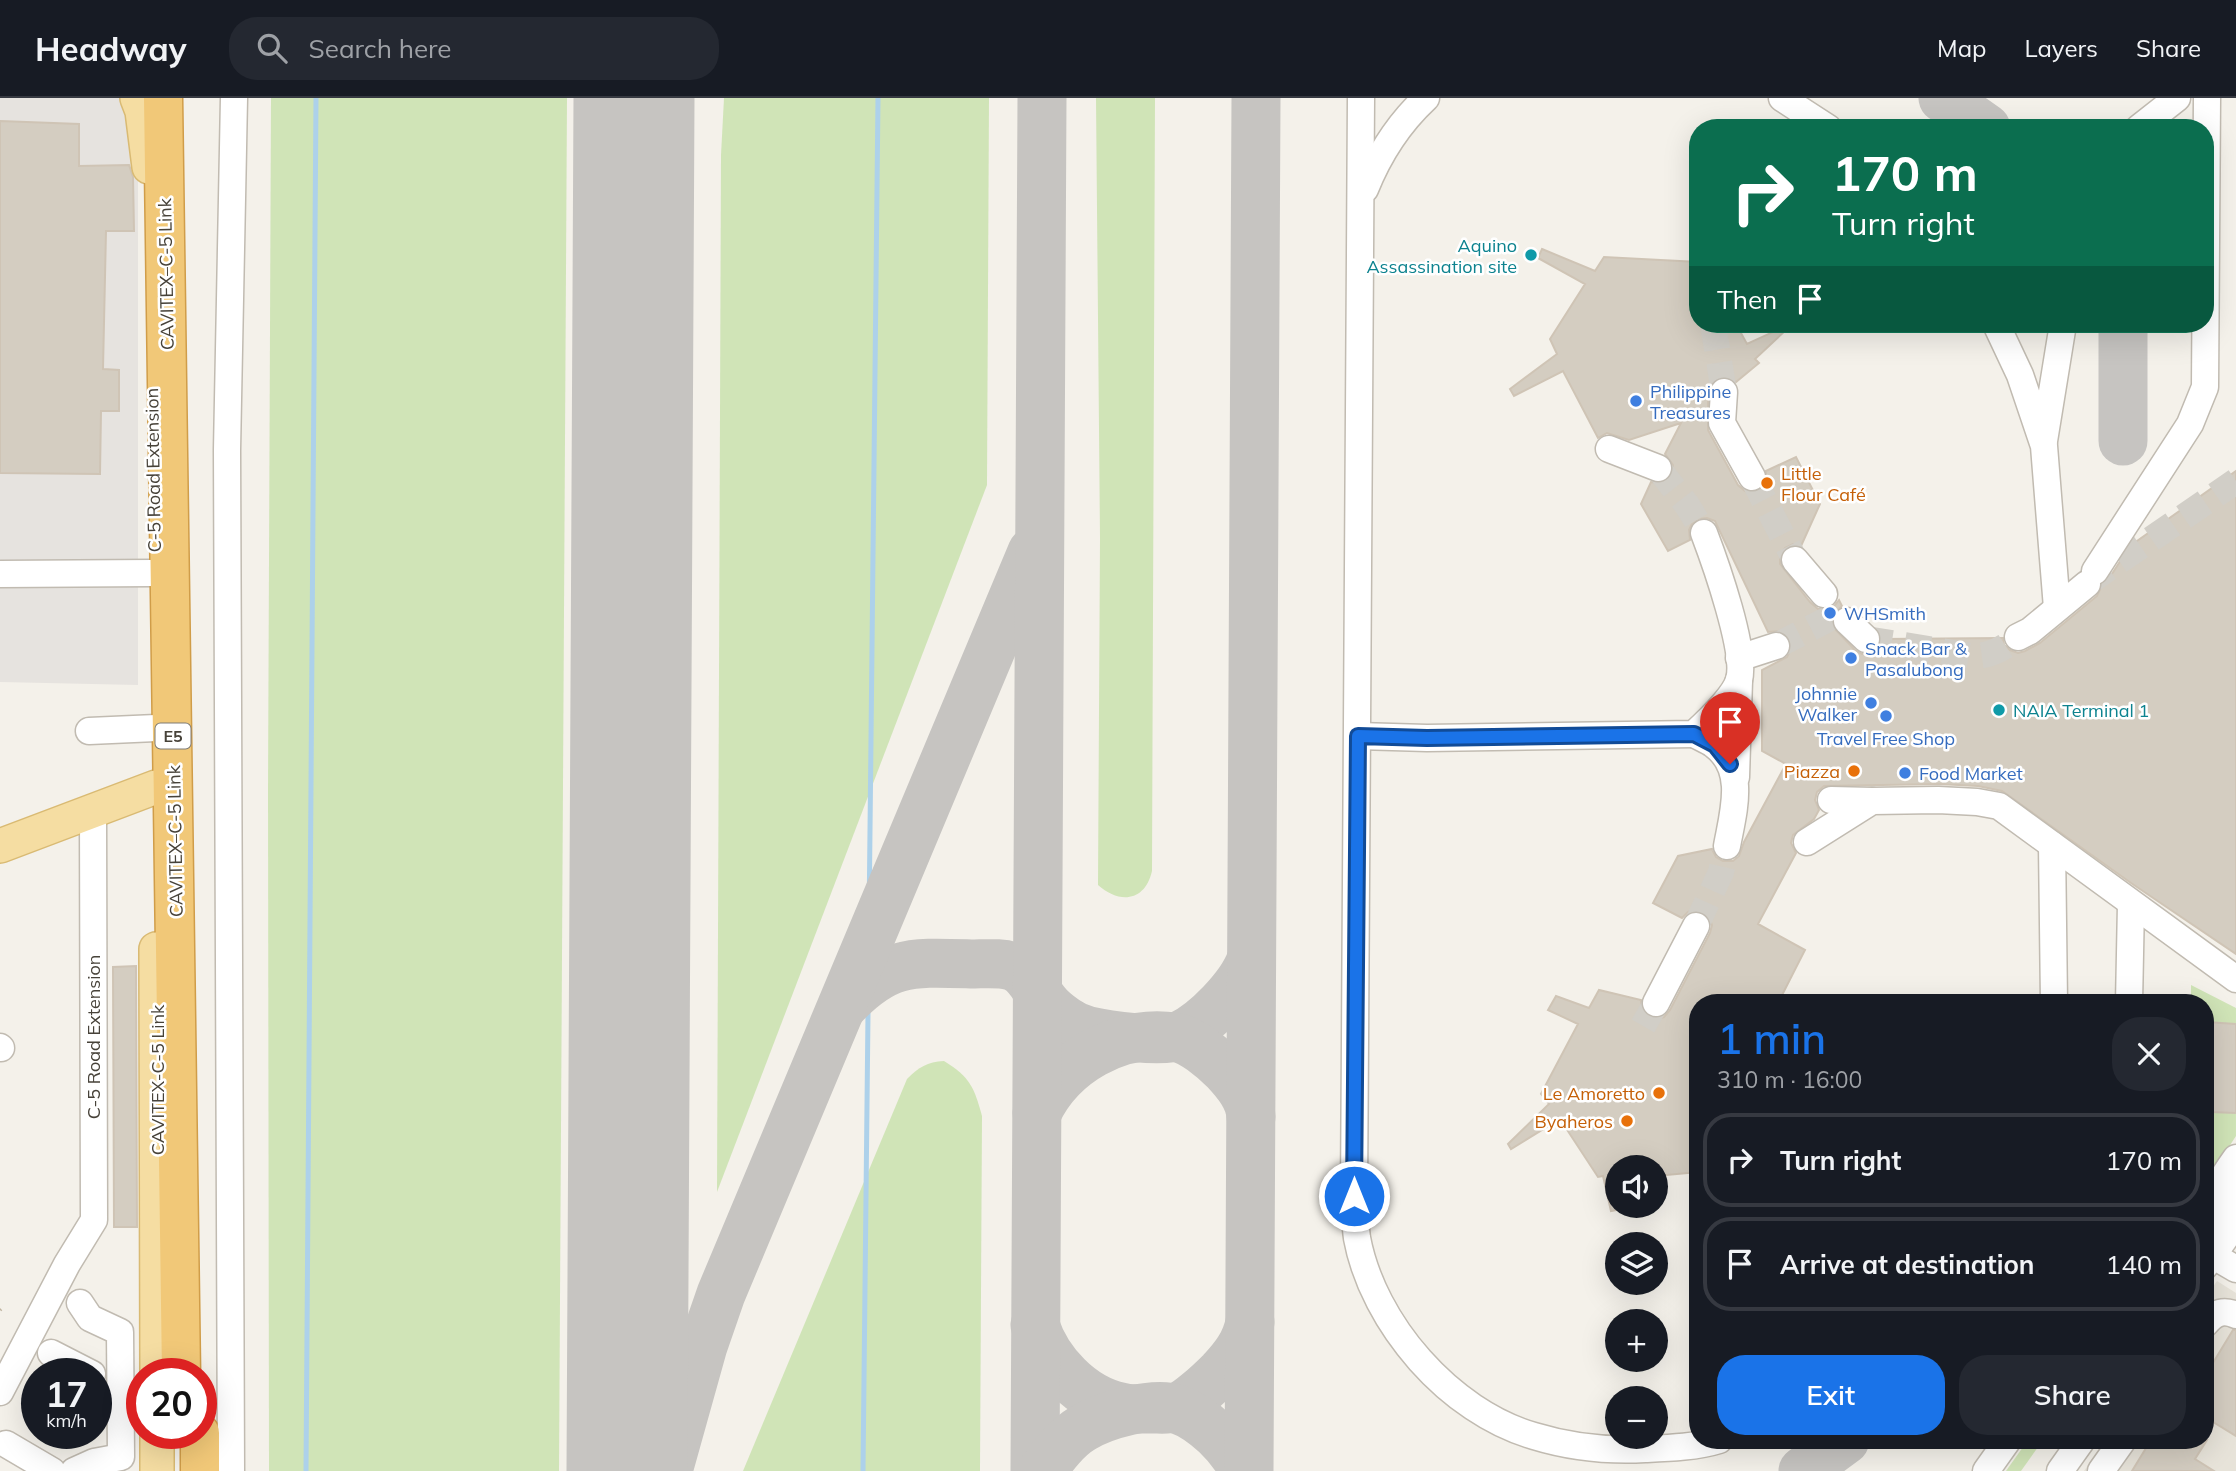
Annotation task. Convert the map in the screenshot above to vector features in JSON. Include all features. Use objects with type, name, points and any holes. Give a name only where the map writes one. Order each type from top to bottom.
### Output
[{"type":"highway","name":"CAVITEX–C-5 Link","points":[[163,98],[181,1358]]},
{"type":"highway","name":"CAVITEX–C-5 Link","points":[[189,98],[200,1358]]},
{"type":"highway","points":[[166,1449],[181,1471]]},
{"type":"highway","points":[[200,1449],[200,1471]]},
{"type":"main road","points":[[114,98],[149,153]]},
{"type":"main road","name":"C-5 Road Extension","points":[[137,98],[142,111],[149,153],[156,787]]},
{"type":"main road","points":[[0,846],[156,787]]},
{"type":"main road","name":"CAVITEX-C-5 Link","points":[[156,787],[157,1358]]},
{"type":"street","points":[[231,1471],[227,450],[234,98]]},
{"type":"street","points":[[1361,98],[1354,1196],[1357,1238],[1377,1296],[1402,1339],[1433,1375],[1459,1397],[1494,1419],[1604,1460],[1689,1444]]},
{"type":"street","points":[[1361,197],[1383,151],[1399,126],[1426,98]]},
{"type":"street","points":[[1782,98],[1814,119]]},
{"type":"street","points":[[2150,119],[2176,98]]},
{"type":"street","points":[[2207,98],[2207,119]]},
{"type":"street","points":[[2000,333],[2020,375],[2044,446]]},
{"type":"street","points":[[2057,608],[2044,446],[2062,333]]},
{"type":"street","points":[[2018,637],[2030,631],[2091,577],[2190,424],[2205,387],[2205,333]]},
{"type":"street","points":[[1724,392],[1722,423],[1752,477]]},
{"type":"street","points":[[1609,449],[1658,468]]},
{"type":"street","points":[[1704,533],[1720,576],[1739,669],[1736,778],[1727,846]]},
{"type":"street","points":[[1794,560],[1824,594]]},
{"type":"street","points":[[0,574],[154,573]]},
{"type":"street","points":[[1694,734],[1713,717],[1739,669],[1776,646]]},
{"type":"street","points":[[89,730],[156,728]]},
{"type":"street","points":[[1358,736],[1427,738],[1694,734],[1715,745],[1736,778]]},
{"type":"street","points":[[1831,800],[1938,800],[1999,806],[2236,979]]},
{"type":"street","points":[[1807,842],[1872,801]]},
{"type":"street","name":"C-5 Road Extension","points":[[0,1392],[67,1264],[94,1220],[93,811]]},
{"type":"street","points":[[2052,845],[2054,994]]},
{"type":"street","points":[[2129,994],[2131,904]]},
{"type":"street","points":[[1656,1003],[1696,926]]},
{"type":"street","points":[[2214,1191],[2236,1158]]},
{"type":"street","points":[[2214,1238],[2226,1212]]},
{"type":"street","points":[[2214,1257],[2236,1269]]},
{"type":"street","points":[[74,1471],[94,1462],[121,1457],[126,1397],[120,1332],[90,1318],[80,1303]]},
{"type":"street","points":[[2214,1315],[2221,1312],[2236,1315]]},
{"type":"street","points":[[51,1353],[61,1358]]},
{"type":"street","points":[[112,1387],[126,1397]]},
{"type":"street","points":[[6,1444],[52,1471]]},
{"type":"street","points":[[1986,1471],[2002,1449]]},
{"type":"street","points":[[2040,1471],[2056,1449]]},
{"type":"street","points":[[2060,1471],[2076,1449]]},
{"type":"street","points":[[2101,1471],[2117,1449]]},
{"type":"shaded area","points":[[0,98],[138,98],[138,685],[0,682]]},
{"type":"shaded area","points":[[2217,1281],[2236,1293],[2236,1471],[2084,1471],[2099,1449],[2214,1449],[2214,1285]]},
{"type":"green space","points":[[271,98],[567,98],[559,1471],[269,1471]]},
{"type":"green space","points":[[724,98],[989,98],[987,485],[717,1192],[721,155]]},
{"type":"green space","points":[[1096,98],[1155,98],[1152,871],[1144,889],[1130,897],[1114,895],[1098,885],[1100,538]]},
{"type":"green space","points":[[2191,985],[2209,994],[2191,994]]},
{"type":"green space","points":[[2214,997],[2236,1008],[2236,1136],[2214,1169]]},
{"type":"green space","points":[[944,1061],[960,1072],[970,1084],[982,1116],[980,1471],[743,1471],[907,1079],[924,1066]]},
{"type":"green space","points":[[2022,1449],[2037,1449],[2021,1471],[2006,1471]]},
{"type":"building","points":[[0,121],[79,124],[79,166],[129,165],[133,177],[134,231],[106,231],[103,369],[119,370],[119,411],[101,411],[100,474],[0,473]]},
{"type":"building","name":"NAIA Terminal 1","points":[[1542,249],[1595,271],[1604,257],[1689,262],[1689,333],[1741,333],[1747,344],[1771,333],[1783,333],[1755,359],[1759,363],[1736,382],[1724,376],[1711,383],[1708,391],[1708,430],[1738,485],[1745,491],[1752,493],[1760,490],[1766,484],[1766,471],[1796,457],[1820,504],[1801,546],[1793,544],[1785,548],[1780,555],[1780,564],[1818,609],[1828,609],[1839,600],[1842,606],[1832,617],[1832,626],[1862,654],[1877,650],[1881,639],[2003,638],[2004,645],[2010,650],[2018,653],[2025,651],[2040,643],[2097,596],[2130,546],[2236,471],[2236,954],[2002,791],[1978,786],[1939,784],[1824,786],[1817,792],[1815,800],[1819,810],[1814,819],[1793,835],[1791,843],[1796,853],[1758,924],[1805,950],[1783,994],[1689,994],[1689,1173],[1668,1175],[1668,1155],[1605,1155],[1605,1185],[1603,1176],[1598,1177],[1560,1119],[1511,1149],[1508,1144],[1549,1104],[1541,1094],[1578,1024],[1548,1010],[1556,996],[1589,1008],[1599,990],[1641,1000],[1642,1011],[1649,1017],[1664,1017],[1712,925],[1703,912],[1688,912],[1682,918],[1653,903],[1678,856],[1712,849],[1716,857],[1723,861],[1733,861],[1739,856],[1786,764],[1762,751],[1762,670],[1787,657],[1791,641],[1786,634],[1779,631],[1768,632],[1715,521],[1698,519],[1689,530],[1690,540],[1668,551],[1641,504],[1651,482],[1667,481],[1672,474],[1673,465],[1665,454],[1681,423],[1629,440],[1607,433],[1598,438],[1563,371],[1514,396],[1510,389],[1557,354],[1550,339],[1585,284],[1538,258]]},
{"type":"building","points":[[136,966],[137,1227],[114,1227],[113,967]]},
{"type":"building","points":[[2214,1023],[2236,1024],[2236,1113],[2214,1112]]},
{"type":"building","points":[[2233,1330],[2236,1330],[2236,1436],[2214,1423],[2214,1361]]},
{"type":"building","points":[[2145,1449],[2201,1449],[2195,1459],[2214,1471],[2132,1471]]},
{"type":"waterway","points":[[306,1471],[316,98]]},
{"type":"waterway","points":[[863,1471],[878,98]]},
{"type":"taxiway","points":[[1035,1471],[1042,98]]},
{"type":"taxiway","points":[[1249,1471],[1256,98]]},
{"type":"taxiway","points":[[1943,98],[1973,119]]},
{"type":"taxiway","points":[[2123,333],[2123,441]]},
{"type":"taxiway","points":[[668,1471],[703,1346],[721,1294],[1032,552]]},
{"type":"taxiway","points":[[842,1007],[872,980],[900,967],[931,963],[999,964],[1009,965],[1024,974],[1049,1007],[1079,1028],[1097,1033],[1148,1039],[1172,1038],[1200,1023],[1221,1004],[1239,982],[1251,960]]},
{"type":"taxiway","points":[[1037,1113],[1061,1078],[1076,1064],[1113,1044],[1154,1036],[1182,1039],[1208,1055],[1238,1086],[1248,1103],[1251,1117]]},
{"type":"taxiway","points":[[1035,1325],[1040,1339],[1057,1365],[1092,1396],[1125,1408],[1164,1409],[1185,1403],[1221,1372],[1246,1337],[1250,1322]]},
{"type":"taxiway","points":[[1042,1471],[1065,1442],[1083,1428],[1116,1414],[1156,1407],[1177,1409],[1207,1426],[1232,1452],[1244,1471]]},
{"type":"taxiway","points":[[1803,1471],[1833,1449]]},
{"type":"runway","points":[[627,1471],[634,98]]},
{"type":"tunnel","points":[[1714,333],[1724,392]]},
{"type":"tunnel","points":[[1658,468],[1687,505],[1704,533]]},
{"type":"tunnel","points":[[1752,477],[1795,560]]},
{"type":"tunnel","points":[[2087,583],[2236,481]]},
{"type":"tunnel","points":[[1776,646],[1840,613]]},
{"type":"tunnel","points":[[1866,639],[1972,656],[1996,651],[2018,637]]},
{"type":"tunnel","points":[[1696,926],[1721,872],[1727,846]]},
{"type":"tunnel","points":[[1643,1026],[1656,1003]]},
{"type":"place","name":"Aquino Assassination site","points":[[1531,255]]},
{"type":"place","name":"Philippine Treasures","points":[[1636,401]]},
{"type":"place","name":"Little Flour Café","points":[[1767,483]]},
{"type":"place","name":"WHSmith","points":[[1830,613]]},
{"type":"place","name":"Snack Bar & Pasalubong","points":[[1851,658]]},
{"type":"place","name":"Johnnie Walker","points":[[1871,703]]},
{"type":"place","name":"NAIA Terminal 1","points":[[1999,710]]},
{"type":"place","name":"Travel Free Shop","points":[[1886,716]]},
{"type":"place","name":"Piazza","points":[[1854,771]]},
{"type":"place","name":"Food Market","points":[[1905,773]]},
{"type":"place","name":"Le Amoretto","points":[[1659,1093]]},
{"type":"place","name":"Byaheros","points":[[1627,1121]]},
{"type":"route","points":[[1354,1196],[1358,736],[1427,738],[1694,734],[1715,745],[1730,764]]}]
